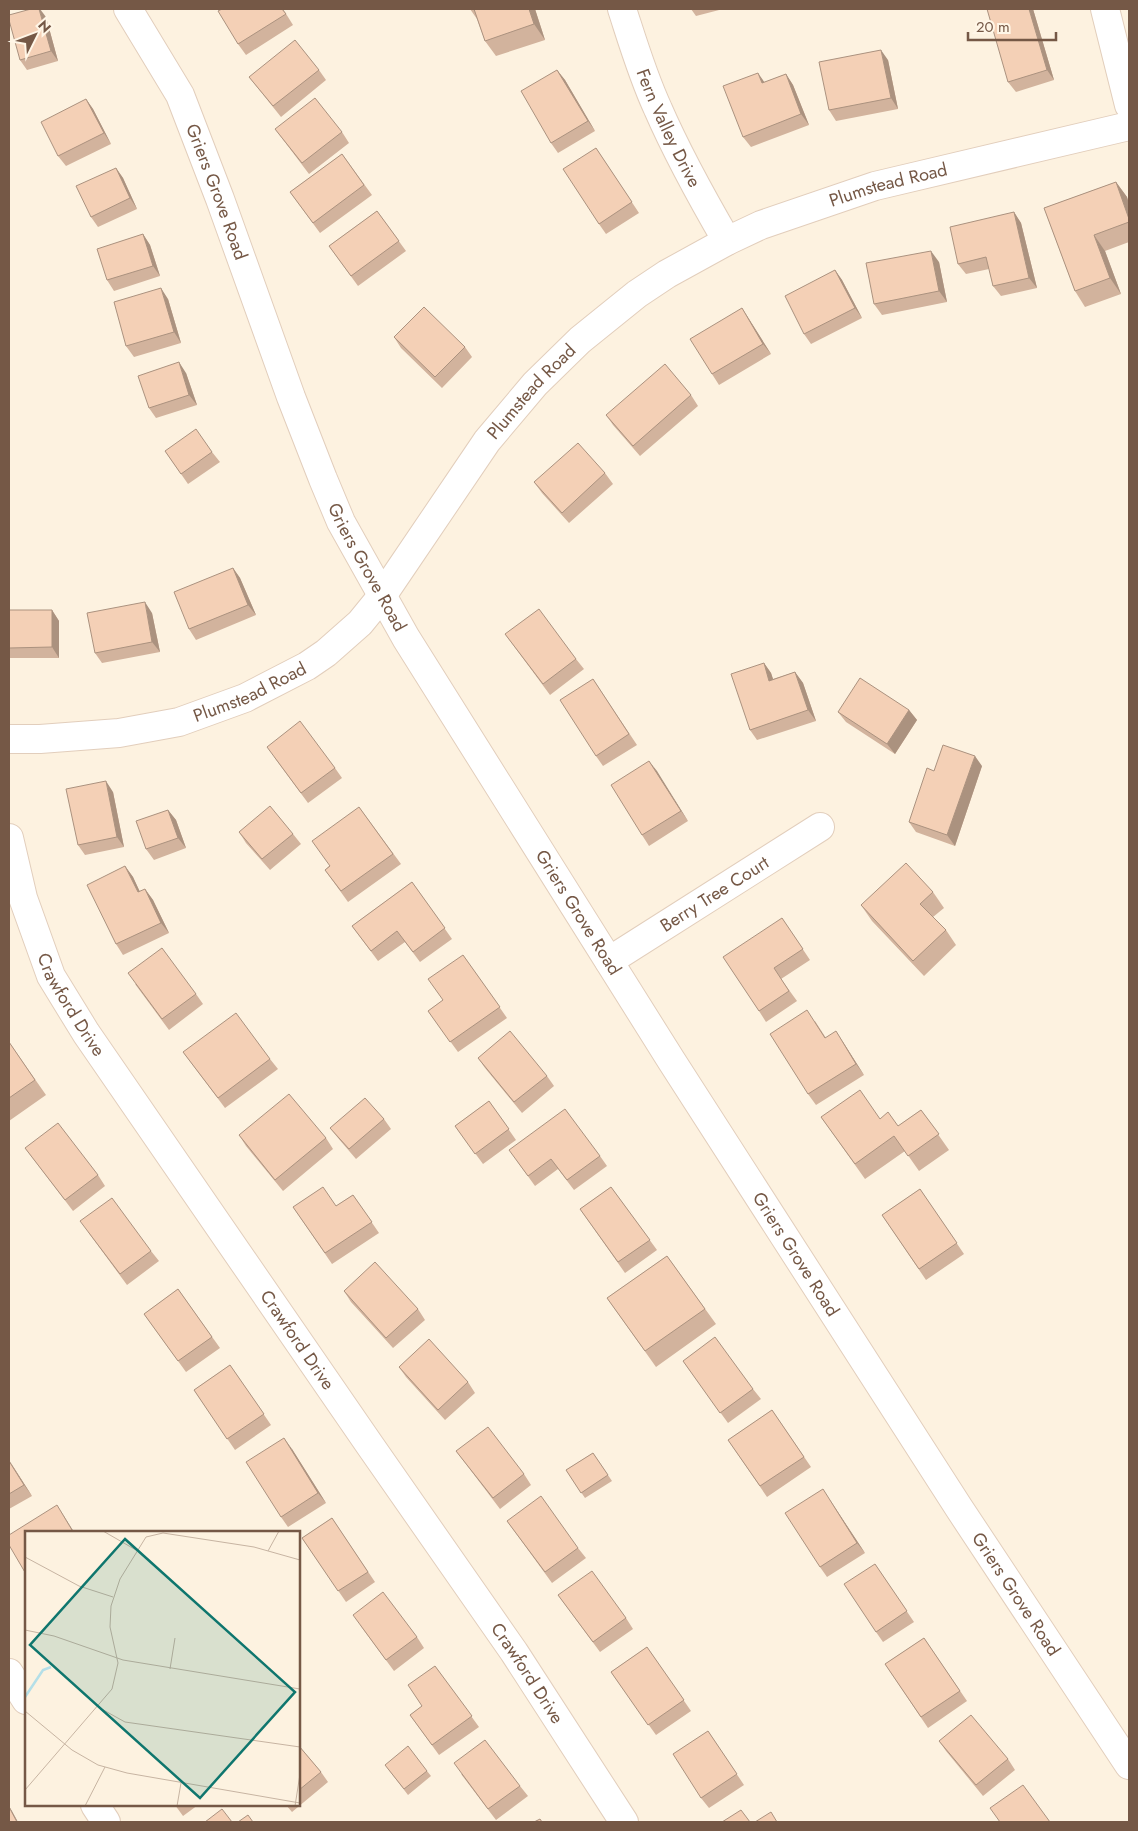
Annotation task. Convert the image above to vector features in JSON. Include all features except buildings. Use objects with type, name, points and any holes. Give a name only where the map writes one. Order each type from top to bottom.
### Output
[{"type":"street","name":"Griers Grove Road","points":[[128,9],[180,95],[323,479],[341,522],[382,596],[406,638],[609,962],[959,1508],[1129,1765]]},
{"type":"street","name":"Fern Valley Drive","points":[[622,9],[658,110],[697,189],[727,241]]},
{"type":"street","points":[[1105,9],[1129,105]]},
{"type":"street","name":"Plumstead Road","points":[[9,739],[40,739],[128,731],[179,722],[245,698],[307,666],[326,653],[360,622],[382,596],[487,441],[535,384],[580,340],[637,294],[666,274],[761,225],[875,186],[1129,126]]},
{"type":"street","name":"Berry Tree Court","points":[[609,962],[820,827]]},
{"type":"street","name":"Crawford Drive","points":[[9,838],[23,898],[51,976],[86,1033],[514,1652],[624,1822]]},
{"type":"street","points":[[9,1673],[25,1698]]},
{"type":"street","points":[[96,1806],[106,1822]]}]
